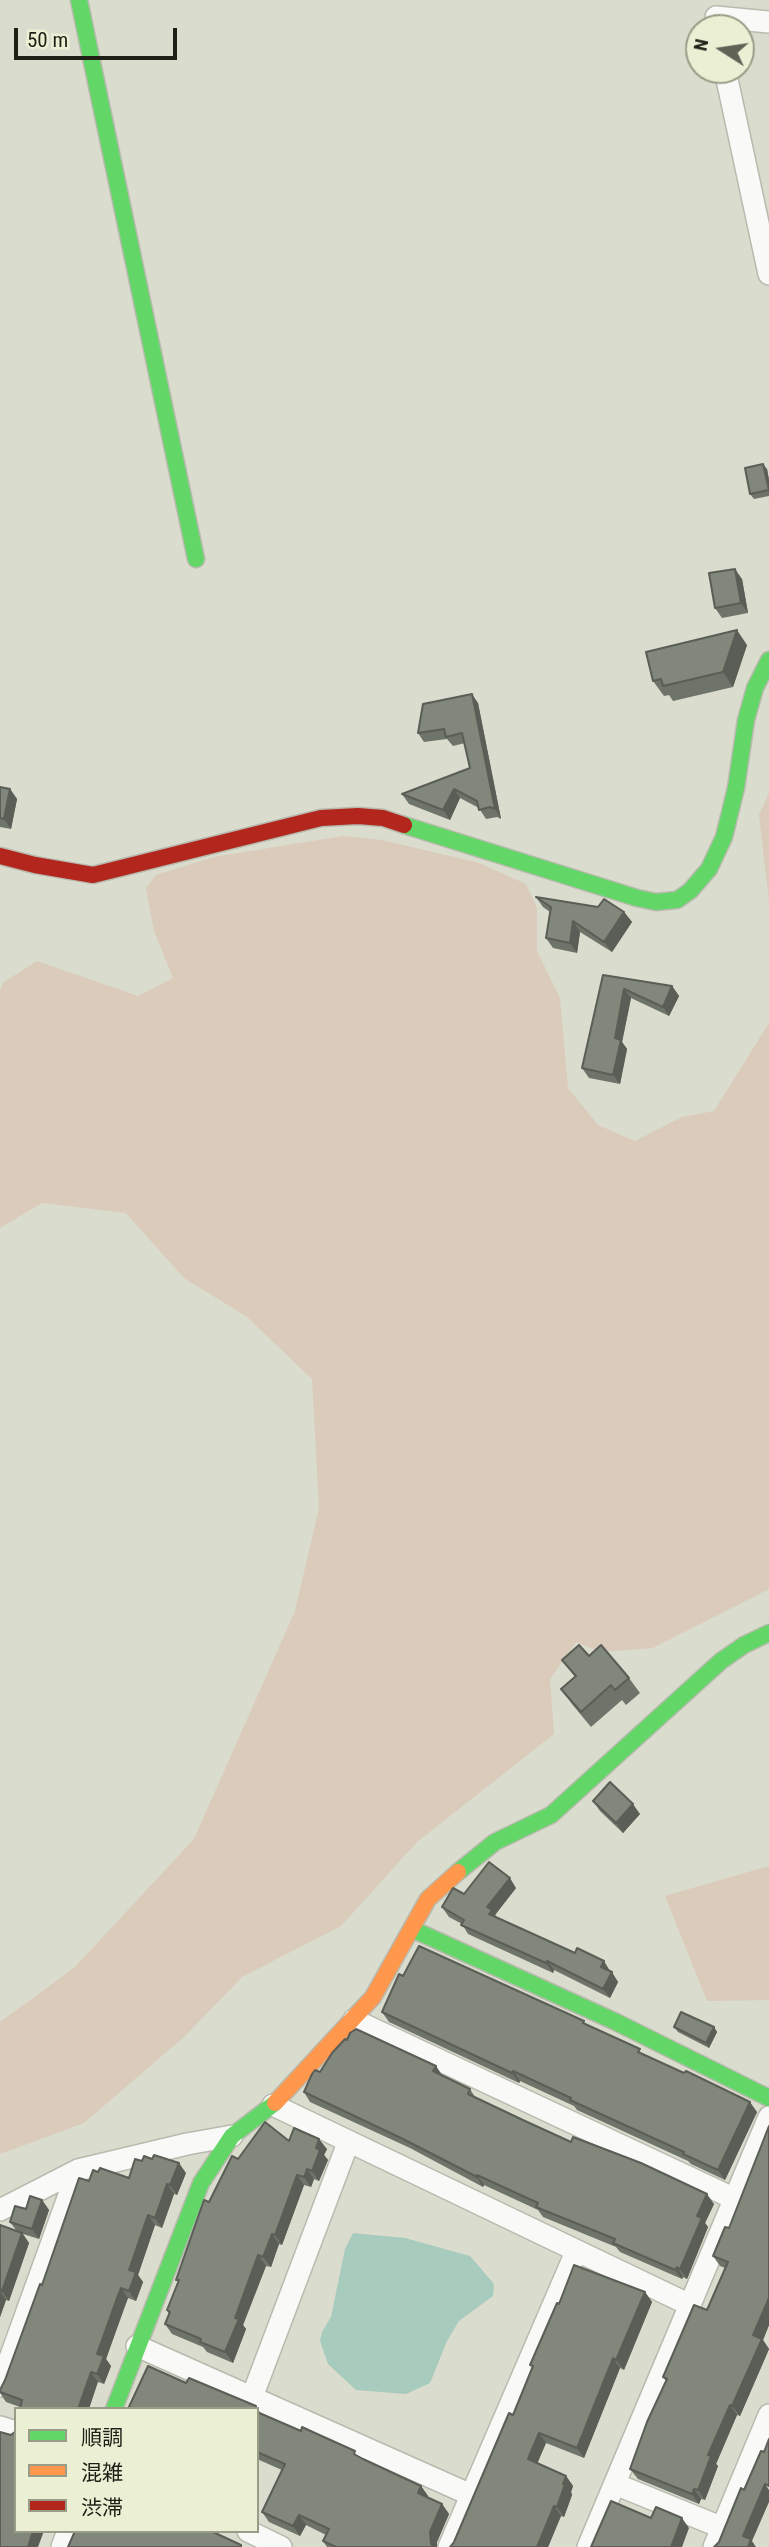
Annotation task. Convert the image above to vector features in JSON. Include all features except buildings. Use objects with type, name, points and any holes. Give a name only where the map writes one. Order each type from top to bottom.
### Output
[{"type":"street","points":[[79,0],[196,559]]},
{"type":"street","points":[[728,84],[769,274]]},
{"type":"street","points":[[0,856],[93,875],[321,818],[358,816],[383,818],[637,898],[656,902],[677,900],[690,891],[709,869],[724,837],[736,788],[746,720],[755,688],[769,660]]},
{"type":"street","points":[[115,2407],[201,2183],[232,2136],[273,2105],[354,2020],[387,1976],[428,1899],[495,1842],[551,1815],[721,1661],[769,1633]]},
{"type":"street","points":[[412,1929],[616,2022],[769,2098]]},
{"type":"street","points":[[354,2020],[734,2199]]},
{"type":"street","points":[[273,2105],[690,2305]]},
{"type":"street","points":[[588,2547],[769,2117]]},
{"type":"street","points":[[0,2210],[78,2170],[232,2136]]},
{"type":"street","points":[[252,2397],[348,2143]]},
{"type":"street","points":[[0,2386],[78,2170]]},
{"type":"street","points":[[449,2547],[576,2252]]},
{"type":"street","points":[[137,2346],[471,2495]]},
{"type":"street","points":[[615,2484],[718,2537],[769,2415]]},
{"type":"street","points":[[252,2533],[281,2547]]},
{"type":"shaded area","points":[[769,793],[769,901],[759,815]]},
{"type":"shaded area","points":[[343,836],[382,840],[479,863],[526,884],[537,908],[537,951],[560,998],[568,1088],[598,1125],[635,1141],[682,1117],[714,1111],[769,1023],[769,1589],[653,1648],[600,1652],[576,1642],[550,1679],[554,1734],[417,1842],[341,1926],[242,1977],[185,2036],[84,2123],[0,2154],[0,2022],[74,1968],[194,1839],[295,1611],[319,1508],[312,1379],[247,1317],[184,1278],[126,1213],[42,1203],[0,1228],[0,990],[4,982],[37,961],[138,996],[173,978],[154,931],[146,888],[156,875],[214,857]]},
{"type":"shaded area","points":[[769,1866],[769,2000],[707,2001],[665,1896]]},
{"type":"shaded area","points":[[353,2233],[405,2238],[470,2256],[494,2284],[493,2296],[459,2321],[447,2341],[430,2383],[406,2394],[356,2390],[328,2364],[320,2341],[331,2317],[345,2249]]},
{"type":"traffic: fast","points":[[79,0],[196,559]]},
{"type":"traffic: fast","points":[[404,825],[637,898],[656,902],[677,900],[690,891],[709,869],[724,837],[736,788],[746,720],[755,688],[769,660]]},
{"type":"traffic: fast","points":[[458,1872],[495,1842],[551,1815],[721,1661],[744,1645],[769,1633]]},
{"type":"traffic: fast","points":[[412,1929],[616,2022],[769,2098]]},
{"type":"traffic: fast","points":[[115,2407],[201,2183],[232,2136],[275,2103]]},
{"type":"traffic: slow","points":[[275,2103],[373,1997],[428,1899],[458,1872]]},
{"type":"traffic: jam","points":[[0,856],[93,875],[321,818],[383,818],[404,825]]}]
